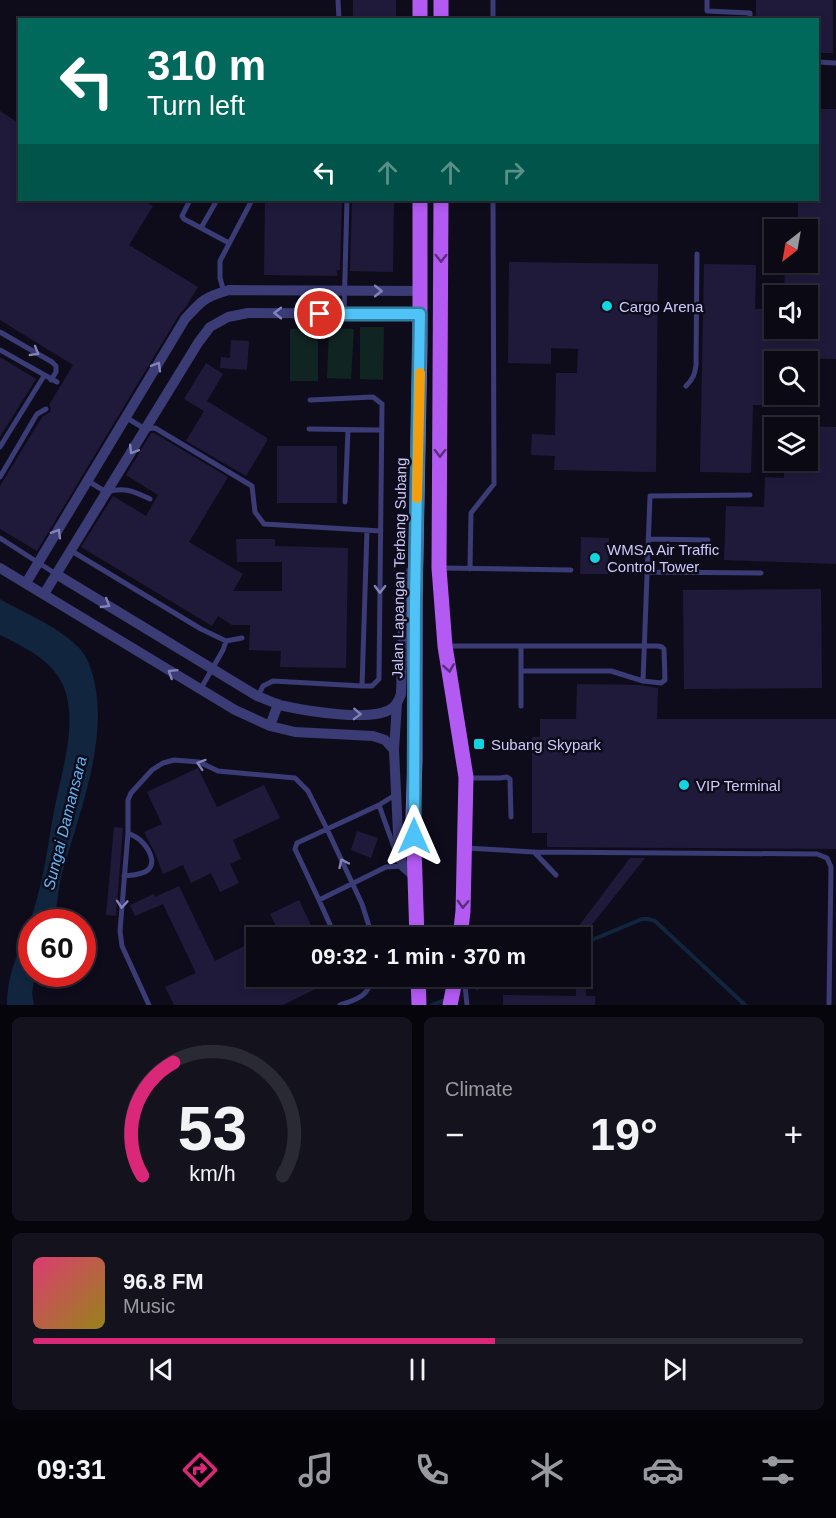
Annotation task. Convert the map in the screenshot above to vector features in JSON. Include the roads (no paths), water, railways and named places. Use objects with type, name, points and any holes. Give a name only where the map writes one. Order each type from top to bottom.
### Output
[{"type":"main road","points":[[420,0],[420,18]]},
{"type":"main road","points":[[441,0],[441,18]]},
{"type":"main road","name":"Jalan Lapangan Terbang Subang","points":[[417,927],[413,817],[421,291],[420,201]]},
{"type":"main road","points":[[441,201],[439,568],[445,646],[466,777],[461,927]]},
{"type":"main road","points":[[418,987],[419,1005]]},
{"type":"main road","points":[[450,1005],[454,987]]},
{"type":"street","points":[[26,583],[185,319],[198,304],[209,296],[229,290],[421,291]]},
{"type":"street","points":[[44,594],[210,327],[228,317],[248,314],[420,314]]},
{"type":"street","points":[[415,877],[400,866],[394,750],[397,704],[401,694],[404,589],[408,576],[416,564]]},
{"type":"street","points":[[0,568],[235,710],[270,726],[295,732],[373,736],[385,740],[394,750]]},
{"type":"street","points":[[56,573],[258,696],[278,704],[323,713],[370,715],[390,710],[397,704]]},
{"type":"street","points":[[270,726],[278,704]]},
{"type":"street","points":[[321,734],[323,713]]},
{"type":"lane","points":[[338,0],[339,18]]},
{"type":"lane","points":[[493,0],[493,18]]},
{"type":"lane","points":[[707,0],[707,11],[750,14],[750,18]]},
{"type":"lane","points":[[819,62],[836,63]]},
{"type":"lane","points":[[190,201],[182,216],[184,219],[229,243]]},
{"type":"lane","points":[[201,228],[217,201]]},
{"type":"lane","points":[[224,292],[219,269],[220,261],[251,201]]},
{"type":"lane","points":[[344,314],[347,201]]},
{"type":"lane","points":[[470,569],[471,513],[494,484],[493,201]]},
{"type":"lane","points":[[686,386],[696,373],[697,254]]},
{"type":"lane","points":[[0,332],[52,362],[56,366],[54,381],[0,350]]},
{"type":"lane","points":[[0,447],[44,376]]},
{"type":"lane","points":[[258,696],[263,686],[273,681],[372,686],[379,679],[382,404],[373,397],[310,400]]},
{"type":"lane","points":[[0,477],[37,414],[46,409]]},
{"type":"lane","points":[[127,418],[145,429],[155,428],[252,486],[255,512],[264,524],[381,531]]},
{"type":"lane","points":[[309,429],[382,430]]},
{"type":"lane","points":[[345,502],[348,429]]},
{"type":"lane","points":[[88,481],[106,492],[126,489],[150,499]]},
{"type":"lane","points":[[643,681],[650,496],[750,495]]},
{"type":"lane","points":[[362,686],[367,530]]},
{"type":"lane","points":[[0,538],[56,573]]},
{"type":"lane","points":[[648,539],[708,540]]},
{"type":"lane","points":[[70,550],[201,630],[225,641],[242,638]]},
{"type":"lane","points":[[439,568],[571,570]]},
{"type":"lane","points":[[647,572],[761,573]]},
{"type":"lane","points":[[200,690],[223,650],[225,641]]},
{"type":"lane","points":[[445,646],[658,646],[664,650],[665,680],[661,683],[643,681],[611,671],[521,671]]},
{"type":"lane","points":[[520,646],[521,706]]},
{"type":"lane","points":[[149,1005],[122,946],[120,931],[128,833],[128,800],[131,793],[152,770],[163,762],[174,760],[199,762],[218,771],[295,778],[308,791],[327,829],[362,904],[369,927]]},
{"type":"lane","points":[[466,777],[507,777],[510,779],[511,818]]},
{"type":"lane","points":[[331,927],[295,849],[297,843],[379,805],[396,794]]},
{"type":"lane","points":[[319,900],[386,867],[400,866],[379,805]]},
{"type":"lane","points":[[124,876],[141,874],[149,870],[152,865],[151,855],[143,842],[128,833]]},
{"type":"lane","points":[[464,848],[534,852],[817,854],[827,858],[831,867],[829,1004]]},
{"type":"lane","points":[[534,852],[556,875]]},
{"type":"lane","points":[[340,1005],[362,997],[370,987]]},
{"type":"lane","points":[[465,987],[467,1005]]},
{"type":"water","name":"Sungai Damansara","points":[[0,599],[63,634],[81,650],[89,665],[97,693],[96,744],[85,797],[61,876],[56,909],[34,909],[46,860],[67,748],[69,715],[67,700],[58,676],[44,661],[0,635]]},
{"type":"water","points":[[18,954],[18,987],[33,987],[34,1005],[7,1005],[13,968]]},
{"type":"waterway","points":[[591,940],[642,919],[655,921],[745,1005]]},
{"type":"waterway","points":[[432,1005],[443,1001]]},
{"type":"place","name":"Cargo Arena","points":[[607,306]]},
{"type":"place","name":"WMSA Air Traffic Control Tower","points":[[595,558]]},
{"type":"place","name":"Subang Skypark","points":[[479,744]]},
{"type":"place","name":"VIP Terminal","points":[[684,785]]}]
